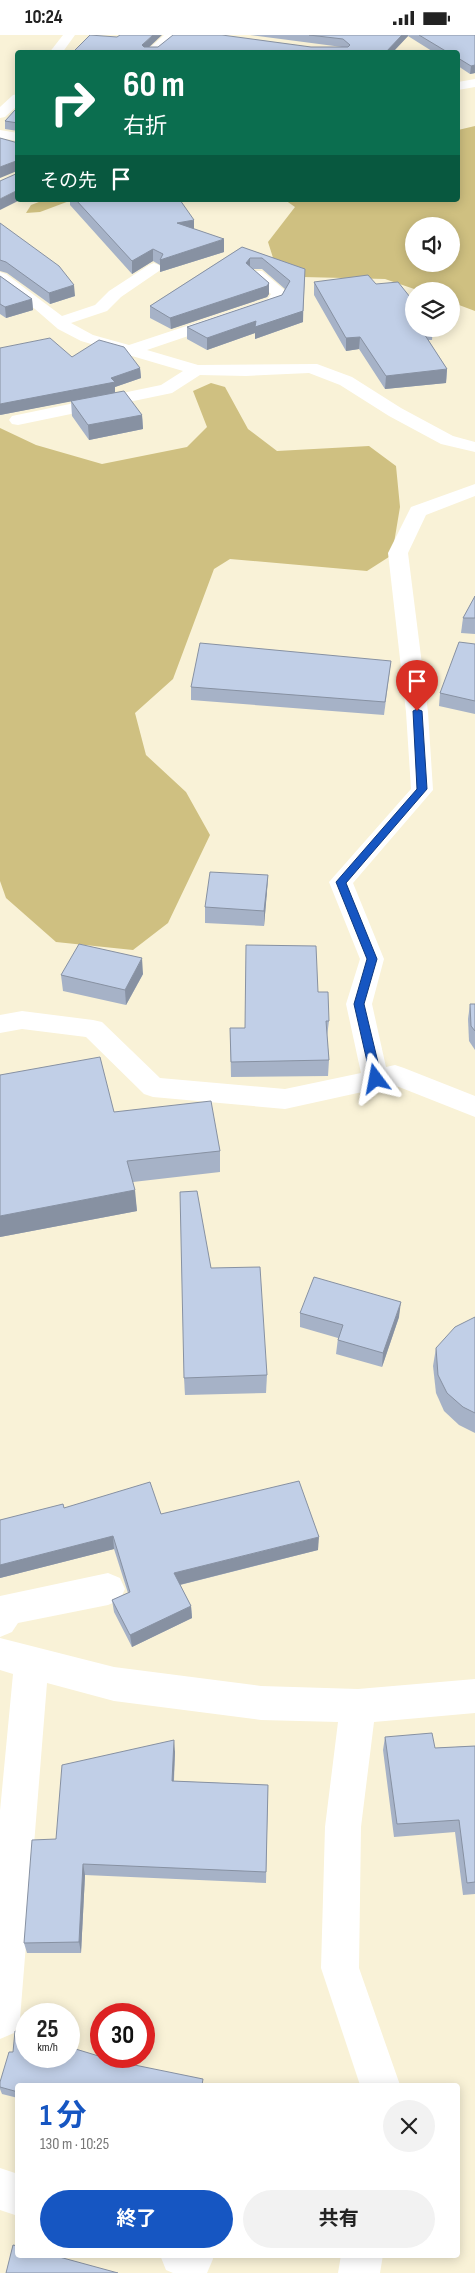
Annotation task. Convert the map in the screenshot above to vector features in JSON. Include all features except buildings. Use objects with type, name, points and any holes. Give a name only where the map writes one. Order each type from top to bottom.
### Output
[{"type":"street","points":[[57,50],[69,35]]},
{"type":"street","points":[[154,50],[172,35]]},
{"type":"street","points":[[7,112],[15,102]]},
{"type":"street","points":[[0,134],[15,136]]},
{"type":"street","points":[[58,322],[101,309],[116,294],[154,268]]},
{"type":"street","points":[[128,351],[274,301],[280,293],[256,273]]},
{"type":"street","points":[[0,277],[42,306],[58,322],[87,338],[197,370],[246,371],[311,368],[346,381],[395,412],[447,440],[475,447]]},
{"type":"street","points":[[18,420],[166,389],[197,370]]},
{"type":"street","points":[[376,1079],[359,1004],[372,959],[341,882],[422,789],[417,711],[398,553],[418,511],[475,490]]},
{"type":"street","points":[[0,1024],[22,1020],[93,1029],[153,1087],[285,1099],[395,1075],[475,1107]]},
{"type":"street","points":[[0,1621],[8,1609],[108,1589]]},
{"type":"street","points":[[0,2019],[16,1659],[114,1684],[261,1703],[358,1706],[475,1695]]},
{"type":"street","points":[[358,1706],[343,1827],[340,1968],[379,2083]]},
{"type":"street","points":[[0,2189],[15,2194]]},
{"type":"street","points":[[359,2273],[362,2258]]},
{"type":"shaded area","points":[[475,126],[475,311],[460,305],[460,282],[405,282],[405,286],[385,279],[303,277],[275,264],[268,242],[295,207],[288,202],[460,202],[460,130]]},
{"type":"shaded area","points":[[39,202],[67,202],[40,212],[26,213],[31,205]]},
{"type":"shaded area","points":[[211,383],[225,387],[248,429],[277,451],[369,446],[396,466],[400,507],[392,555],[367,571],[230,559],[214,569],[173,679],[135,713],[146,755],[186,792],[210,835],[168,923],[133,950],[56,942],[6,898],[0,881],[0,428],[36,445],[102,464],[187,447],[207,427],[193,391]]},
{"type":"route","points":[[376,1079],[359,1004],[372,959],[341,882],[422,789],[417,711]]}]
